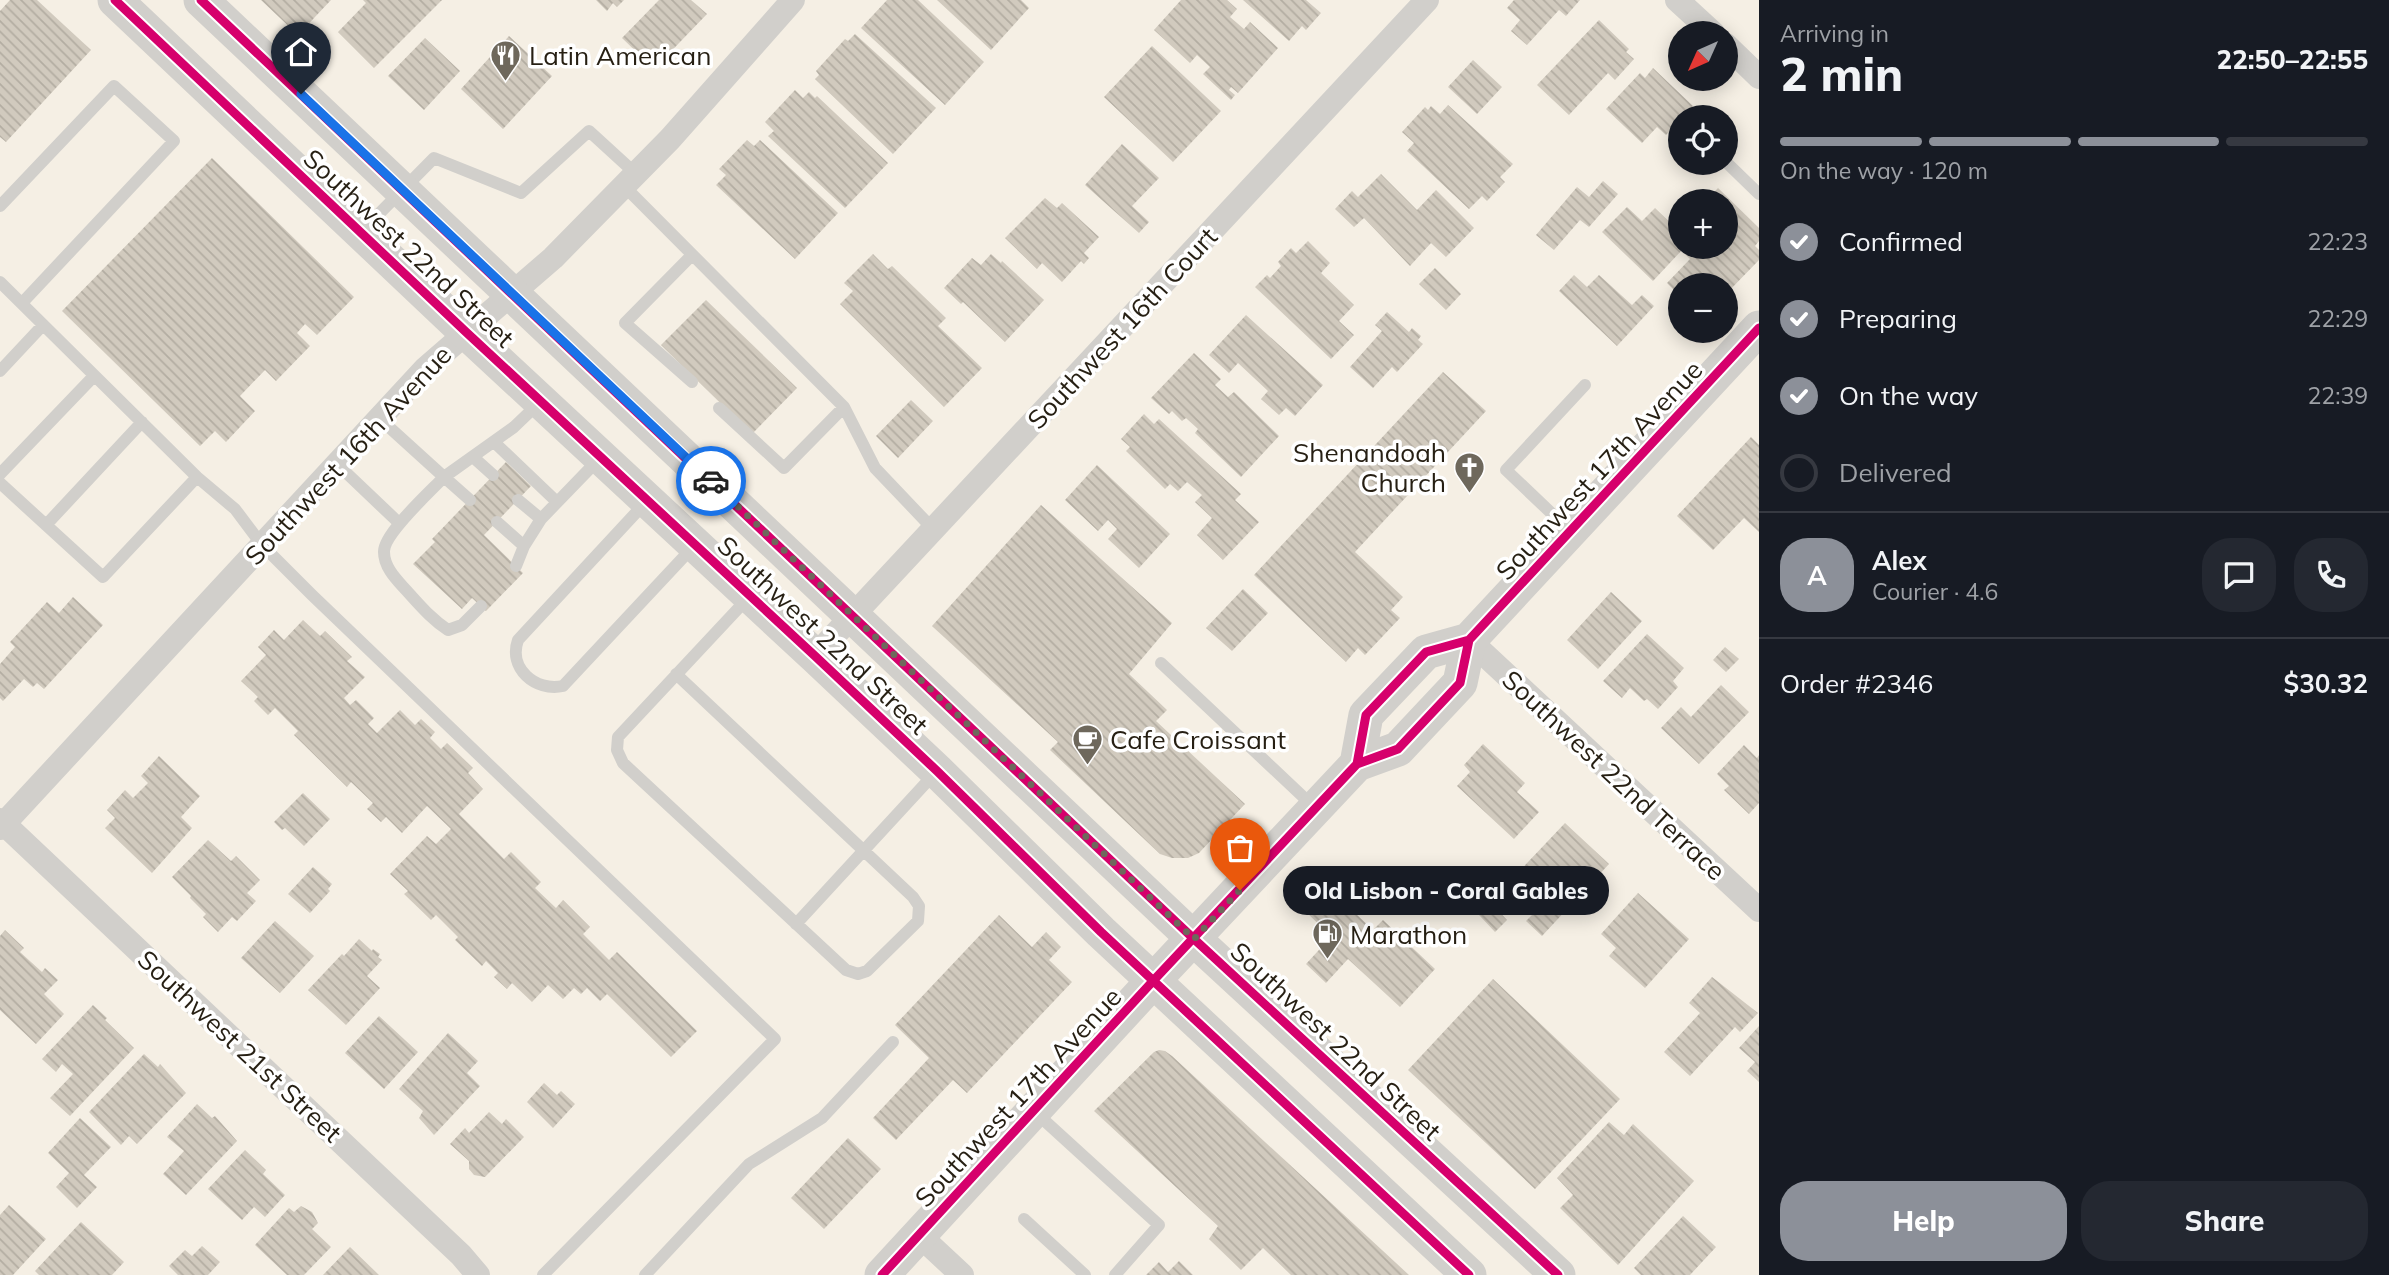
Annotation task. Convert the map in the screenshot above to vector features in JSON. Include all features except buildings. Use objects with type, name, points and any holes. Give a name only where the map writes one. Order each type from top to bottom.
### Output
[{"type":"main road","name":"Southwest 22nd Street","points":[[115,0],[466,332],[751,595],[1153,981],[1469,1275]]},
{"type":"main road","name":"Southwest 22nd Street","points":[[201,0],[1194,939],[1558,1275]]},
{"type":"main road","name":"Southwest 17th Avenue","points":[[882,1275],[1357,764],[1398,749],[1460,683],[1469,640],[1753,346]]},
{"type":"main road","points":[[1357,764],[1366,715],[1426,652],[1469,640]]},
{"type":"street","name":"Southwest 16th Avenue","points":[[1,824],[426,368],[553,258],[630,180],[792,0]]},
{"type":"street","name":"Southwest 16th Court","points":[[815,656],[1427,0]]},
{"type":"street","points":[[1677,0],[1700,21]]},
{"type":"street","points":[[1738,57],[1759,77]]},
{"type":"street","name":"Southwest 22nd Terrace","points":[[1469,640],[1759,910]]},
{"type":"street","name":"Southwest 21st Street","points":[[1,824],[461,1255],[478,1275]]},
{"type":"street","points":[[919,1235],[962,1275]]},
{"type":"lane","points":[[0,206],[114,86],[173,141],[22,303]]},
{"type":"lane","points":[[361,233],[434,158],[521,193],[589,131],[692,255],[844,407],[875,468],[934,530]]},
{"type":"lane","points":[[1738,174],[1759,194]]},
{"type":"lane","points":[[692,255],[625,323],[692,383]]},
{"type":"lane","points":[[0,282],[197,477],[235,509],[262,545],[775,1039],[542,1275]]},
{"type":"lane","points":[[0,371],[43,325]]},
{"type":"lane","points":[[0,474],[94,376]]},
{"type":"lane","points":[[1571,532],[1506,470],[1585,385]]},
{"type":"lane","points":[[481,606],[462,625],[448,630],[434,621],[392,574],[384,556],[384,548],[399,523],[444,477],[514,427],[541,401]]},
{"type":"lane","points":[[719,408],[784,468],[844,407]]},
{"type":"lane","points":[[379,418],[470,500]]},
{"type":"lane","points":[[46,525],[142,422]]},
{"type":"lane","points":[[494,442],[557,502]]},
{"type":"lane","points":[[473,457],[493,475]]},
{"type":"lane","points":[[516,566],[524,545],[541,519],[601,457]]},
{"type":"lane","points":[[337,464],[399,523]]},
{"type":"lane","points":[[0,483],[103,577],[197,477]]},
{"type":"lane","points":[[518,500],[541,519]]},
{"type":"lane","points":[[648,500],[518,640],[515,661],[524,672],[538,685],[551,689],[563,686],[695,545]]},
{"type":"lane","points":[[497,522],[524,545]]},
{"type":"lane","points":[[676,674],[865,850],[919,906],[918,921],[867,971],[858,974],[846,970],[623,763],[617,750],[618,737],[676,674],[751,595]]},
{"type":"lane","points":[[1161,663],[1315,808]]},
{"type":"lane","points":[[796,923],[937,771]]},
{"type":"lane","points":[[645,1275],[749,1164],[821,1118],[893,1042]]},
{"type":"lane","points":[[1034,1111],[1158,1225],[1115,1275]]},
{"type":"lane","points":[[1024,1219],[1085,1275]]},
{"type":"cycle path","points":[[115,0],[937,771],[1101,932],[1469,1275]]},
{"type":"cycle path","points":[[201,0],[1194,939],[1558,1275]]},
{"type":"cycle path","points":[[882,1275],[1357,764],[1398,749],[1460,683],[1469,640],[1759,328]]},
{"type":"cycle path","points":[[1357,764],[1366,715],[1426,652],[1469,640]]},
{"type":"way so far","points":[[711,481],[1194,939],[1240,890]]},
{"type":"place","name":"Latin American","points":[[506,82]]},
{"type":"place","name":"Shenandoah Church","points":[[1469,494]]},
{"type":"place","name":"Cafe Croissant","points":[[1087,766]]},
{"type":"place","name":"Old Lisbon - Coral Gables","points":[[1240,890]]},
{"type":"place","name":"Marathon","points":[[1327,961]]},
{"type":"route","points":[[301,94],[711,481]]}]
